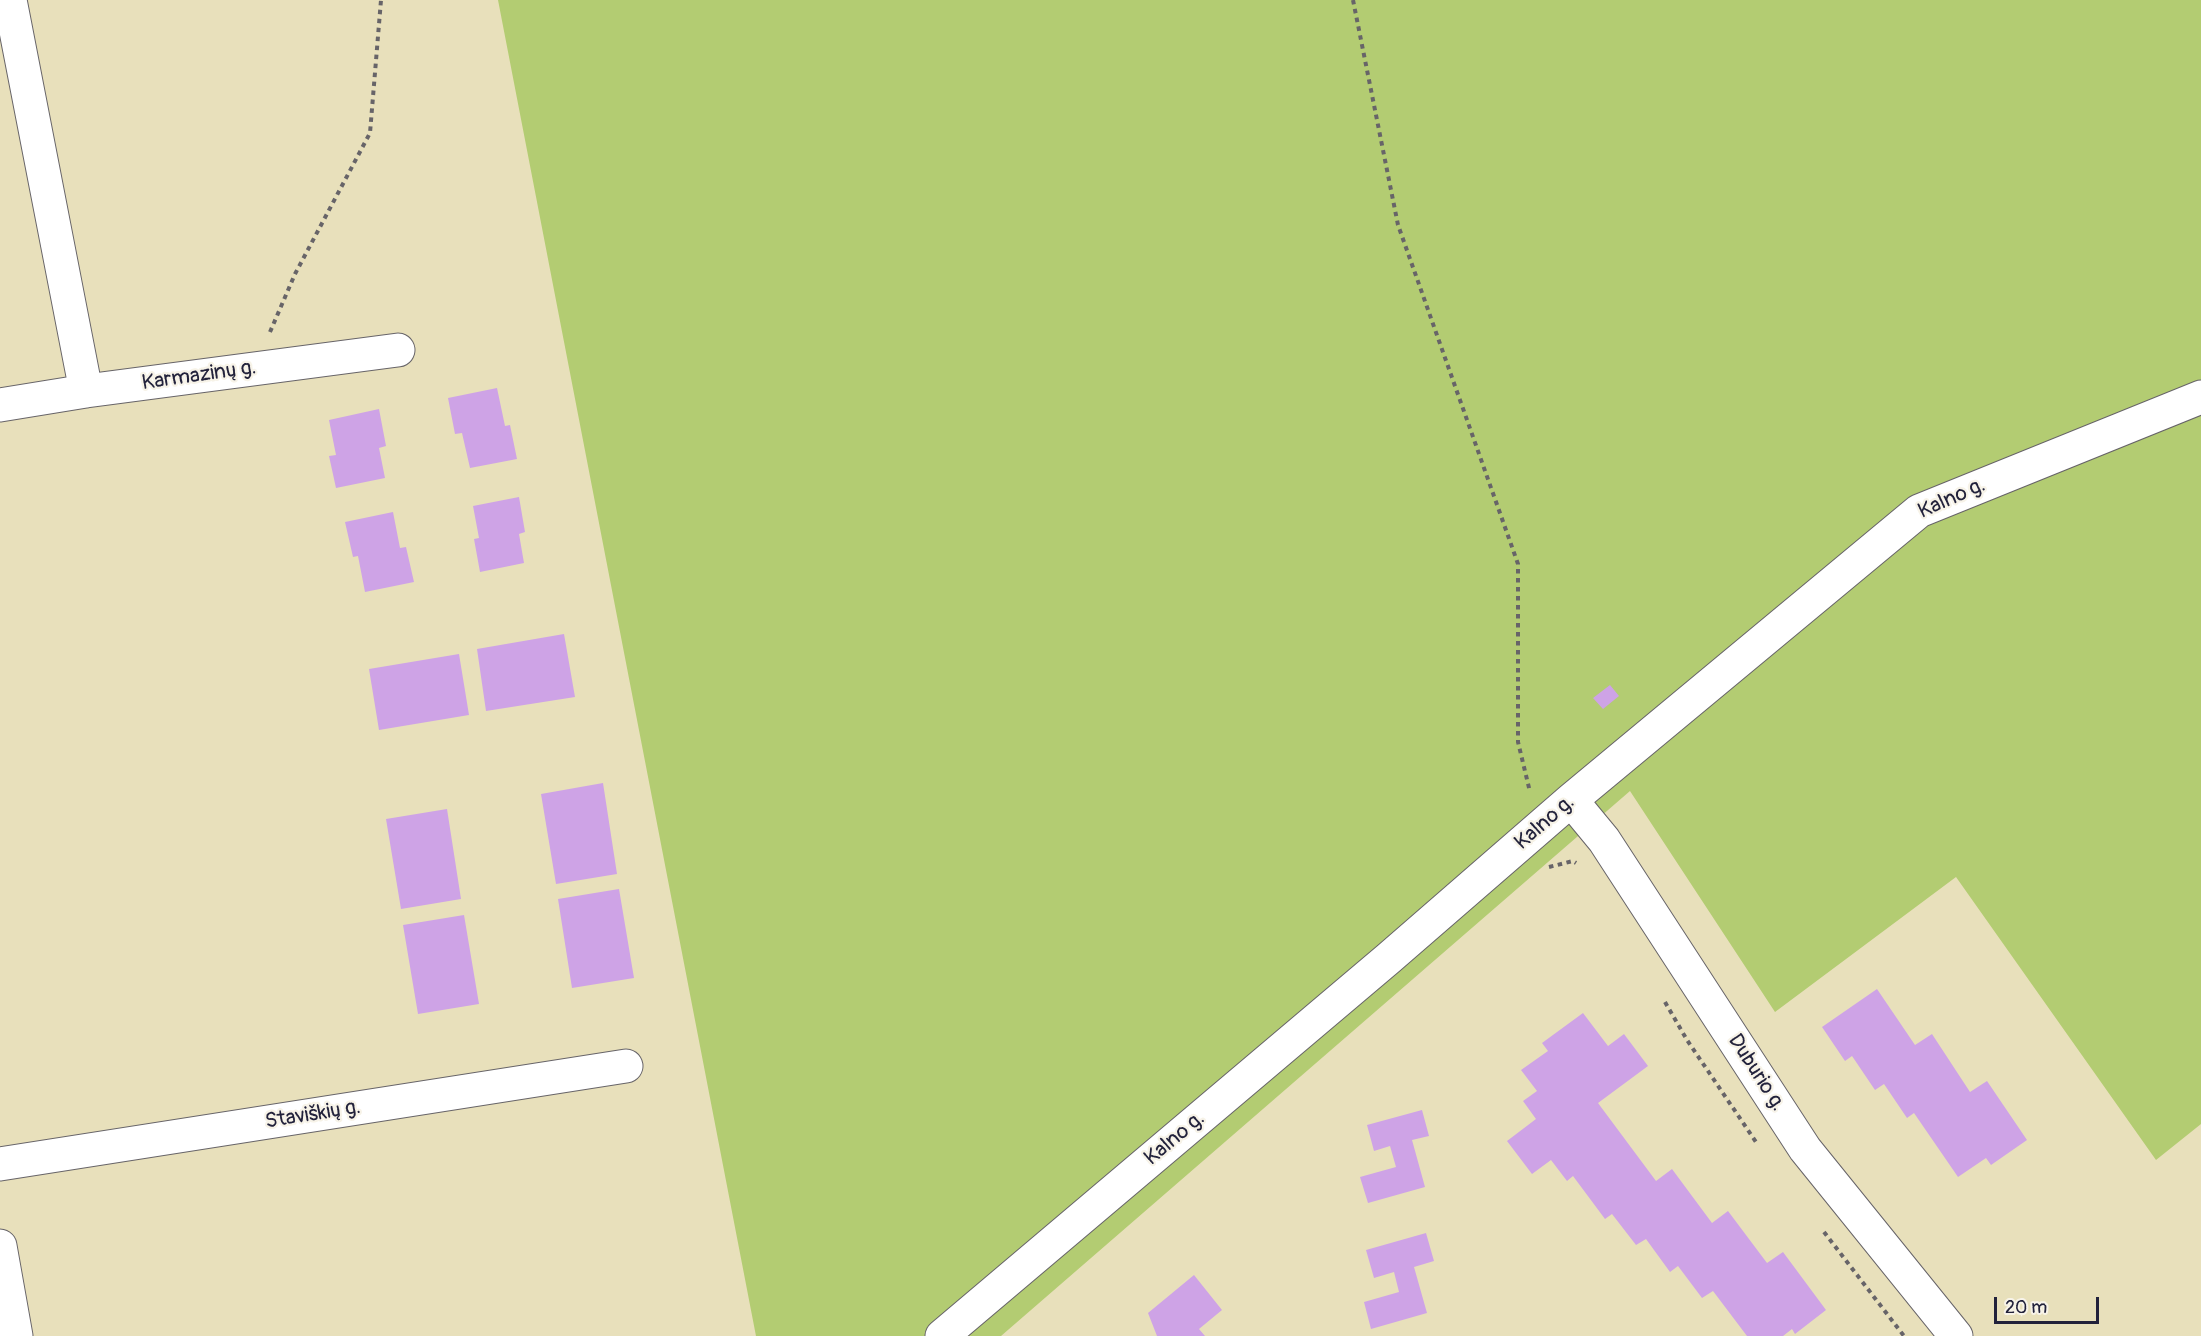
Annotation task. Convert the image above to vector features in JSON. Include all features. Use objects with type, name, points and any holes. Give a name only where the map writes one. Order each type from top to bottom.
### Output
[{"type":"street","points":[[10,0],[87,391]]},
{"type":"street","name":"Karmazinų g.","points":[[0,405],[87,391],[398,350]]},
{"type":"street","name":"Kalno g.","points":[[942,1336],[1398,950],[1571,800],[1919,511],[2201,397]]},
{"type":"street","name":"Duburio g.","points":[[1571,800],[1604,840],[1805,1149],[1956,1336]]},
{"type":"street","name":"Staviškių g.","points":[[0,1164],[626,1066]]},
{"type":"street","points":[[1,1259],[16,1336]]},
{"type":"path","points":[[254,369],[295,274],[370,133],[381,0]]},
{"type":"path","points":[[1353,0],[1398,225],[1518,564],[1518,742],[1538,828]]},
{"type":"green space","points":[[498,0],[2201,0],[2201,1124],[2156,1160],[1956,877],[1775,1012],[1630,791],[1001,1336],[756,1336]]},
{"type":"building","points":[[497,388],[505,426],[510,425],[517,459],[470,468],[462,433],[455,434],[448,398]]},
{"type":"building","points":[[379,409],[386,446],[379,448],[385,478],[336,488],[329,456],[336,455],[329,420]]},
{"type":"building","points":[[519,497],[525,532],[519,534],[524,563],[480,572],[474,539],[479,538],[473,506]]},
{"type":"building","points":[[393,512],[400,548],[406,547],[414,582],[365,592],[358,556],[353,557],[345,522]]},
{"type":"building","points":[[564,634],[575,697],[486,711],[477,649]]},
{"type":"building","points":[[459,654],[469,715],[379,730],[369,669]]},
{"type":"building","points":[[1610,685],[1619,696],[1603,709],[1593,698]]},
{"type":"building","points":[[603,783],[617,874],[556,884],[541,794]]},
{"type":"building","points":[[447,809],[461,899],[401,909],[386,819]]},
{"type":"building","points":[[619,889],[634,978],[572,988],[558,899]]},
{"type":"building","points":[[464,915],[479,1004],[418,1014],[403,925]]},
{"type":"building","points":[[1877,989],[1915,1045],[1932,1034],[1970,1092],[1987,1081],[2027,1140],[1991,1165],[1986,1158],[1958,1177],[1914,1113],[1907,1118],[1884,1084],[1875,1090],[1852,1056],[1845,1061],[1822,1027]]},
{"type":"building","points":[[1583,1013],[1608,1046],[1624,1034],[1648,1066],[1598,1103],[1656,1181],[1672,1169],[1712,1223],[1728,1211],[1767,1263],[1783,1252],[1826,1310],[1795,1334],[1792,1329],[1783,1336],[1747,1336],[1713,1291],[1702,1298],[1678,1266],[1670,1272],[1646,1239],[1636,1245],[1612,1214],[1605,1219],[1573,1176],[1567,1181],[1551,1160],[1532,1174],[1507,1141],[1536,1119],[1523,1101],[1537,1091],[1521,1070],[1548,1051],[1542,1043]]},
{"type":"building","points":[[1422,1110],[1429,1136],[1412,1140],[1425,1187],[1368,1203],[1360,1177],[1396,1167],[1390,1146],[1374,1151],[1367,1125]]},
{"type":"building","points":[[1426,1233],[1434,1261],[1414,1267],[1427,1313],[1371,1329],[1364,1302],[1399,1292],[1394,1272],[1374,1278],[1366,1250]]},
{"type":"building","points":[[1194,1275],[1222,1310],[1199,1329],[1205,1336],[1157,1336],[1148,1313]]}]
